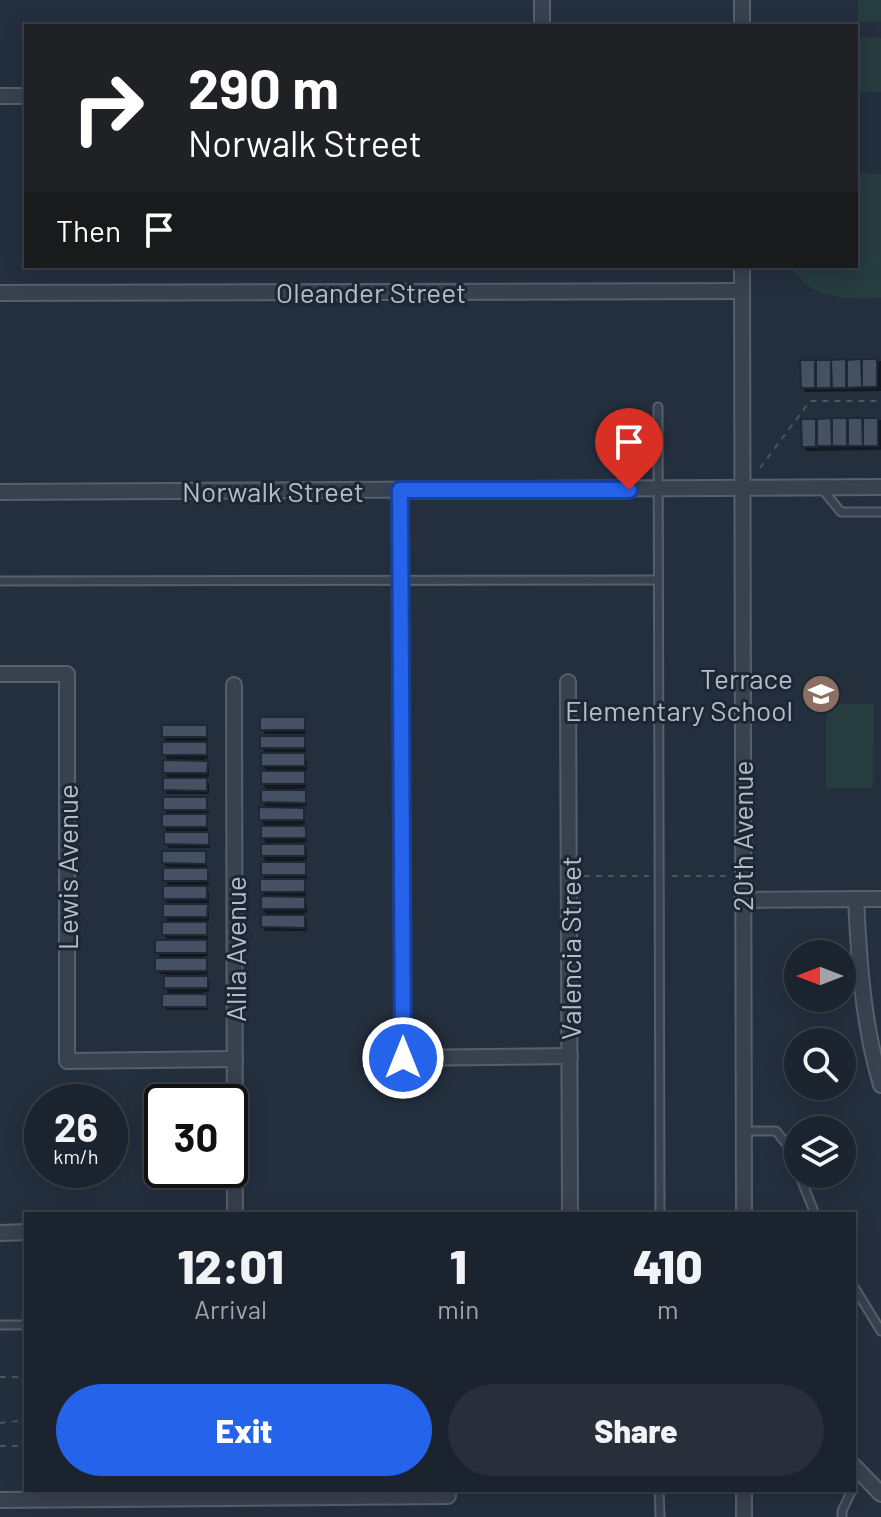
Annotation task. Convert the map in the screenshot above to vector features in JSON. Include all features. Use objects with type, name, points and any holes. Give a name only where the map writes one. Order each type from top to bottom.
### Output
[{"type":"street","points":[[542,0],[542,24]]},
{"type":"street","points":[[742,0],[742,24]]},
{"type":"street","points":[[0,96],[24,96]]},
{"type":"street","name":"20th Avenue","points":[[742,268],[744,1212]]},
{"type":"street","name":"Oleander Street","points":[[0,293],[742,291]]},
{"type":"street","name":"Norwalk Street","points":[[0,492],[881,487]]},
{"type":"street","points":[[400,490],[403,1058],[570,1056]]},
{"type":"street","name":"Lewis Avenue","points":[[0,674],[67,674],[67,1061],[235,1059]]},
{"type":"street","name":"Valencia Street","points":[[568,682],[570,1212]]},
{"type":"street","name":"Alila Avenue","points":[[234,685],[235,1212]]},
{"type":"street","points":[[856,899],[858,959],[865,1020],[881,1085]]},
{"type":"street","points":[[742,900],[881,899]]},
{"type":"street","points":[[0,1233],[24,1232]]},
{"type":"street","points":[[856,1480],[881,1494]]},
{"type":"street","points":[[744,1492],[744,1517]]},
{"type":"street","points":[[0,1500],[448,1493]]},
{"type":"lane","points":[[658,407],[660,1212]]},
{"type":"lane","points":[[821,487],[841,512],[881,512]]},
{"type":"lane","points":[[0,581],[658,580]]},
{"type":"lane","points":[[743,1131],[776,1131],[784,1141]]},
{"type":"lane","points":[[804,1188],[814,1212]]},
{"type":"lane","points":[[856,1290],[881,1331]]},
{"type":"lane","points":[[0,1325],[24,1325]]},
{"type":"lane","points":[[659,1492],[660,1517]]},
{"type":"lane","points":[[842,1517],[850,1492]]},
{"type":"path","points":[[760,468],[810,401],[881,401]]},
{"type":"path","points":[[0,1377],[24,1377]]},
{"type":"path","points":[[0,1423],[24,1421]]},
{"type":"path","points":[[0,1446],[24,1446]]},
{"type":"green space","points":[[858,0],[881,0],[881,22],[858,22]]},
{"type":"green space","points":[[858,38],[881,38],[881,92],[858,92]]},
{"type":"green space","points":[[858,174],[881,174],[881,298],[830,296],[808,286],[792,268],[858,268]]},
{"type":"green space","points":[[826,704],[874,704],[873,788],[826,788]]},
{"type":"building","points":[[846,359],[846,388],[832,388],[831,360]]},
{"type":"building","points":[[861,359],[862,387],[847,388],[847,360]]},
{"type":"building","points":[[862,359],[877,359],[877,387],[862,387]]},
{"type":"building","points":[[800,360],[815,360],[815,388],[801,388]]},
{"type":"building","points":[[816,360],[831,360],[831,388],[816,388]]},
{"type":"building","points":[[831,418],[832,446],[817,446],[817,419]]},
{"type":"building","points":[[832,418],[847,418],[847,446],[832,446]]},
{"type":"building","points":[[848,418],[862,418],[863,446],[848,446]]},
{"type":"building","points":[[863,418],[878,418],[878,446],[863,446]]},
{"type":"building","points":[[801,419],[816,419],[816,447],[802,447]]},
{"type":"building","points":[[260,717],[305,717],[305,730],[260,730]]},
{"type":"building","points":[[162,725],[207,725],[207,737],[162,737]]},
{"type":"building","points":[[260,736],[305,736],[305,748],[260,748]]},
{"type":"building","points":[[162,742],[207,742],[207,755],[162,755]]},
{"type":"building","points":[[261,753],[305,753],[305,766],[261,766]]},
{"type":"building","points":[[163,760],[208,761],[207,773],[163,773]]},
{"type":"building","points":[[261,771],[305,771],[305,784],[261,784]]},
{"type":"building","points":[[163,778],[207,778],[207,791],[163,790]]},
{"type":"building","points":[[261,790],[306,790],[306,803],[261,802]]},
{"type":"building","points":[[163,797],[207,797],[207,810],[163,810]]},
{"type":"building","points":[[259,807],[304,808],[304,820],[259,820]]},
{"type":"building","points":[[162,814],[207,814],[207,827],[162,827]]},
{"type":"building","points":[[261,826],[306,826],[306,838],[261,838]]},
{"type":"building","points":[[164,832],[209,832],[209,845],[164,844]]},
{"type":"building","points":[[261,844],[305,844],[305,856],[261,856]]},
{"type":"building","points":[[162,851],[206,851],[206,864],[162,863]]},
{"type":"building","points":[[261,862],[306,862],[306,875],[261,875]]},
{"type":"building","points":[[163,868],[208,868],[208,881],[163,881]]},
{"type":"building","points":[[260,879],[305,879],[305,892],[260,892]]},
{"type":"building","points":[[163,886],[207,886],[207,899],[163,899]]},
{"type":"building","points":[[261,896],[305,897],[305,909],[261,909]]},
{"type":"building","points":[[163,904],[208,904],[207,917],[163,917]]},
{"type":"building","points":[[261,915],[305,915],[305,928],[261,927]]},
{"type":"building","points":[[162,922],[207,922],[207,935],[162,935]]},
{"type":"building","points":[[155,940],[207,940],[207,953],[155,953]]},
{"type":"building","points":[[155,958],[207,958],[207,971],[155,971]]},
{"type":"building","points":[[164,976],[208,976],[208,988],[164,988]]},
{"type":"building","points":[[162,994],[207,994],[207,1007],[162,1007]]},
{"type":"place","name":"Terrace Elementary School","points":[[821,694]]},
{"type":"route","points":[[403,1058],[400,490],[629,490]]}]
